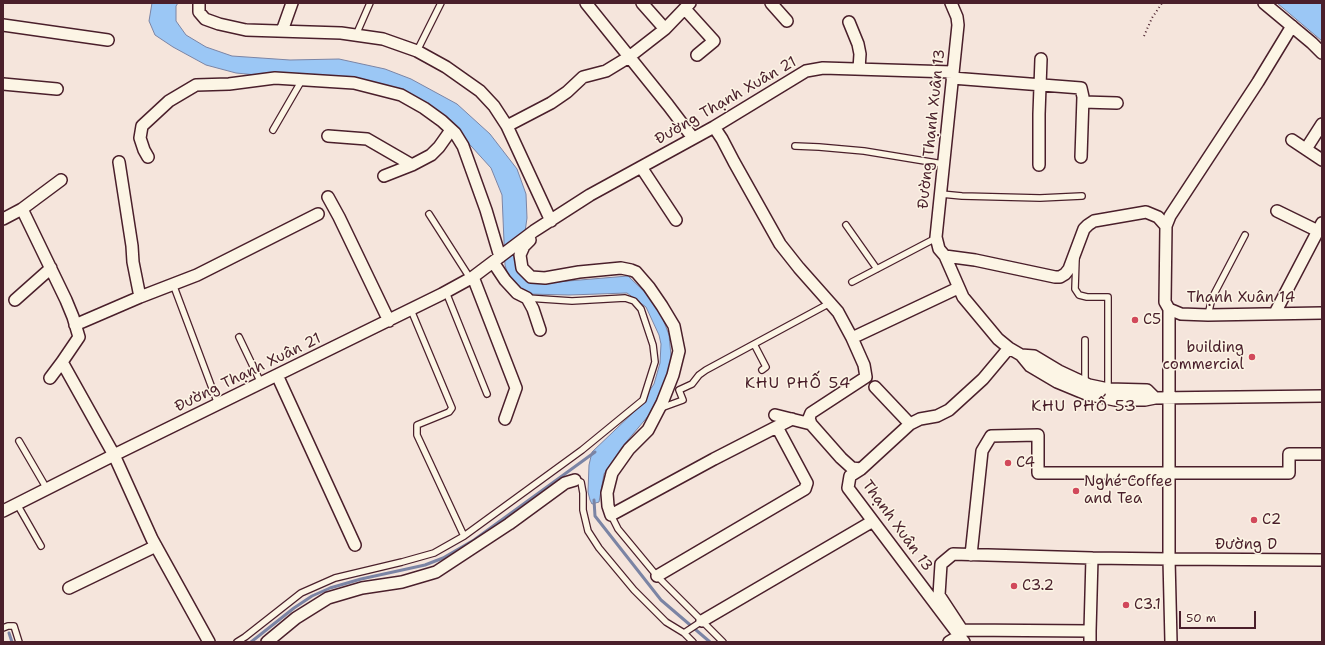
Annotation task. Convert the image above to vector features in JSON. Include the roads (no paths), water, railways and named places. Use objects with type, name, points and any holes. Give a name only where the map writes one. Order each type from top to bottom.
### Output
[{"type":"street","points":[[199,3],[199,12],[205,19],[219,24],[246,30],[341,33],[383,39],[417,51],[446,68],[480,91],[494,106],[507,126],[551,221]]},
{"type":"street","points":[[282,31],[292,3]]},
{"type":"street","points":[[586,3],[693,138]]},
{"type":"street","points":[[642,3],[665,29]]},
{"type":"street","points":[[771,3],[787,21]]},
{"type":"street","name":"Đường Thạnh Xuân 13","points":[[945,256],[939,249],[937,238],[940,194],[958,26],[957,17],[951,3]]},
{"type":"street","points":[[1264,3],[1322,53]]},
{"type":"street","points":[[507,126],[551,103],[567,92],[583,77],[606,71],[629,58],[665,29],[688,6],[714,41],[697,55]]},
{"type":"street","points":[[849,22],[858,44],[860,54],[859,69]]},
{"type":"street","points":[[3,25],[108,40]]},
{"type":"street","points":[[1171,642],[1169,560],[1170,398],[1166,226],[1170,216],[1258,82],[1292,26]]},
{"type":"street","points":[[1039,165],[1041,59]]},
{"type":"street","name":"Đường Thạnh Xuân 21","points":[[3,511],[446,292],[472,277],[536,230],[590,195],[714,127],[806,71],[823,68],[859,69],[952,75],[1082,88],[1083,102]]},
{"type":"street","points":[[148,157],[140,138],[142,126],[169,101],[196,85],[229,84],[276,78],[302,79],[354,83],[401,94],[424,108],[451,130],[464,146],[486,210],[505,280],[517,293],[526,298],[533,309],[540,330]]},
{"type":"street","points":[[3,84],[57,89]]},
{"type":"street","points":[[1082,158],[1083,102],[1117,103]]},
{"type":"street","points":[[1306,149],[1322,124]]},
{"type":"street","points":[[714,127],[780,244],[838,312],[864,365],[866,377],[811,413],[809,418],[811,424],[841,458],[852,468],[861,469]]},
{"type":"street","points":[[384,176],[424,159],[435,151],[451,130]]},
{"type":"street","points":[[328,136],[368,139],[412,165]]},
{"type":"street","points":[[1292,140],[1322,160]]},
{"type":"street","points":[[119,162],[132,246],[133,262],[140,297]]},
{"type":"street","points":[[641,167],[676,220]]},
{"type":"street","points":[[3,219],[22,209],[61,180]]},
{"type":"street","points":[[328,198],[339,216],[389,321]]},
{"type":"street","points":[[22,209],[66,300],[79,338],[50,378]]},
{"type":"street","points":[[1275,314],[1320,227],[1276,211]]},
{"type":"street","points":[[1166,226],[1158,217],[1146,212],[1094,221],[1084,229],[1069,269],[1060,277],[975,260],[945,256],[963,297],[998,339],[1021,356],[1030,366],[1057,382],[1086,394],[1115,400],[1145,400],[1155,398],[1322,396]]},
{"type":"street","points":[[75,325],[197,274],[318,214]]},
{"type":"street","points":[[536,230],[536,235],[524,246],[520,255],[522,268],[531,277],[545,278],[579,272],[626,269],[636,272],[649,287],[674,326],[679,351],[673,375],[660,408],[648,430],[629,449],[612,473],[607,493],[608,506],[611,515],[792,419]]},
{"type":"street","points":[[15,300],[51,268]]},
{"type":"street","points":[[472,277],[516,388],[505,419]]},
{"type":"street","points":[[852,338],[958,288]]},
{"type":"street","name":"Thạnh Xuân 14","points":[[1167,305],[1181,314],[1322,313]]},
{"type":"street","name":"Thạnh Xuân 13","points":[[961,639],[848,488],[850,476],[861,469],[910,424],[920,419],[937,416],[949,410],[983,379],[1009,348]]},
{"type":"street","points":[[1021,356],[1034,356],[1059,371],[1085,383],[1108,388],[1147,390],[1155,398]]},
{"type":"street","points":[[62,362],[114,455],[156,546],[209,642]]},
{"type":"street","points":[[277,375],[355,545]]},
{"type":"street","points":[[875,388],[910,424]]},
{"type":"street","points":[[775,415],[811,424]]},
{"type":"street","points":[[656,576],[805,488],[806,483],[777,427]]},
{"type":"street","points":[[972,555],[982,451],[991,436],[1038,435],[1038,473],[1289,473],[1289,454],[1322,454]]},
{"type":"street","points":[[267,642],[296,618],[328,598],[362,588],[402,582],[436,572],[509,524],[565,483],[576,480]]},
{"type":"street","points":[[702,621],[873,521]]},
{"type":"street","points":[[69,588],[156,546]]},
{"type":"street","name":"Đường D","points":[[1090,636],[962,630],[938,595],[941,564],[954,554],[1169,560],[1322,560]]},
{"type":"street","points":[[1090,636],[1092,558]]},
{"type":"street","points":[[949,642],[961,639]]},
{"type":"lane","points":[[356,35],[370,3]]},
{"type":"lane","points":[[417,51],[441,3]]},
{"type":"lane","points":[[273,130],[302,79]]},
{"type":"lane","points":[[795,146],[864,150],[943,164]]},
{"type":"lane","points":[[940,194],[1040,198],[1082,196]]},
{"type":"lane","points":[[429,214],[472,277]]},
{"type":"lane","points":[[846,225],[877,269]]},
{"type":"lane","points":[[1208,314],[1212,298],[1245,235]]},
{"type":"lane","points":[[852,282],[937,238]]},
{"type":"lane","points":[[1077,248],[1075,289],[1079,295],[1087,297],[1108,297],[1108,388]]},
{"type":"lane","points":[[173,284],[218,404]]},
{"type":"lane","points":[[446,292],[487,394]]},
{"type":"lane","points":[[237,642],[301,594],[335,578],[434,553],[464,536],[582,450],[643,400],[655,362],[653,345],[641,308],[634,301],[625,298],[572,301],[526,298]]},
{"type":"lane","points":[[660,408],[683,400],[679,390],[692,384],[699,375],[830,303]]},
{"type":"lane","points":[[410,310],[452,408],[449,412],[417,425],[417,435],[464,536]]},
{"type":"lane","points":[[239,337],[261,383]]},
{"type":"lane","points":[[1085,340],[1085,383]]},
{"type":"lane","points":[[754,344],[766,367],[762,370]]},
{"type":"lane","points":[[19,441],[47,489]]},
{"type":"lane","points":[[576,480],[580,482],[582,487],[583,510],[588,531],[599,548],[634,590],[666,622],[684,633],[693,642]]},
{"type":"lane","points":[[17,504],[41,546]]},
{"type":"lane","points":[[611,515],[618,529],[656,576],[723,642]]},
{"type":"lane","points":[[684,633],[702,621]]},
{"type":"lane","points":[[3,628],[14,626],[19,642]]},
{"type":"water","points":[[152,3],[178,3],[176,6],[176,21],[186,35],[206,47],[232,56],[290,60],[339,59],[385,69],[411,79],[457,104],[490,134],[517,169],[526,194],[527,218],[520,267],[544,283],[628,276],[658,306],[669,335],[672,366],[649,415],[622,447],[604,474],[599,502],[592,504],[588,492],[589,465],[592,452],[637,409],[654,384],[660,363],[661,344],[659,335],[646,307],[627,293],[569,295],[528,294],[515,285],[508,275],[505,265],[502,195],[491,168],[462,136],[401,94],[287,78],[236,73],[206,65],[173,47],[155,35],[149,21]]},
{"type":"water","points":[[1277,3],[1322,3],[1322,41]]},
{"type":"waterway","points":[[251,642],[294,608],[312,596],[330,588],[361,579],[425,565],[443,558],[474,540],[595,452]]},
{"type":"waterway","points":[[594,500],[595,516],[661,600],[710,642]]},
{"type":"waterway","points":[[9,633],[12,642]]},
{"type":"place","name":"C5","points":[[1135,320]]},
{"type":"place","name":"building commercial","points":[[1252,357]]},
{"type":"place","name":"C4","points":[[1008,463]]},
{"type":"place","name":"Nghé Coffee and Tea","points":[[1076,491]]},
{"type":"place","name":"С2","points":[[1254,520]]},
{"type":"place","name":"C3.2","points":[[1014,586]]},
{"type":"place","name":"С3.1","points":[[1126,605]]},
{"type":"district","name":"KHU PHỐ 54","points":[[798,384]]},
{"type":"district","name":"KHU PHỐ 53","points":[[1084,407]]}]
